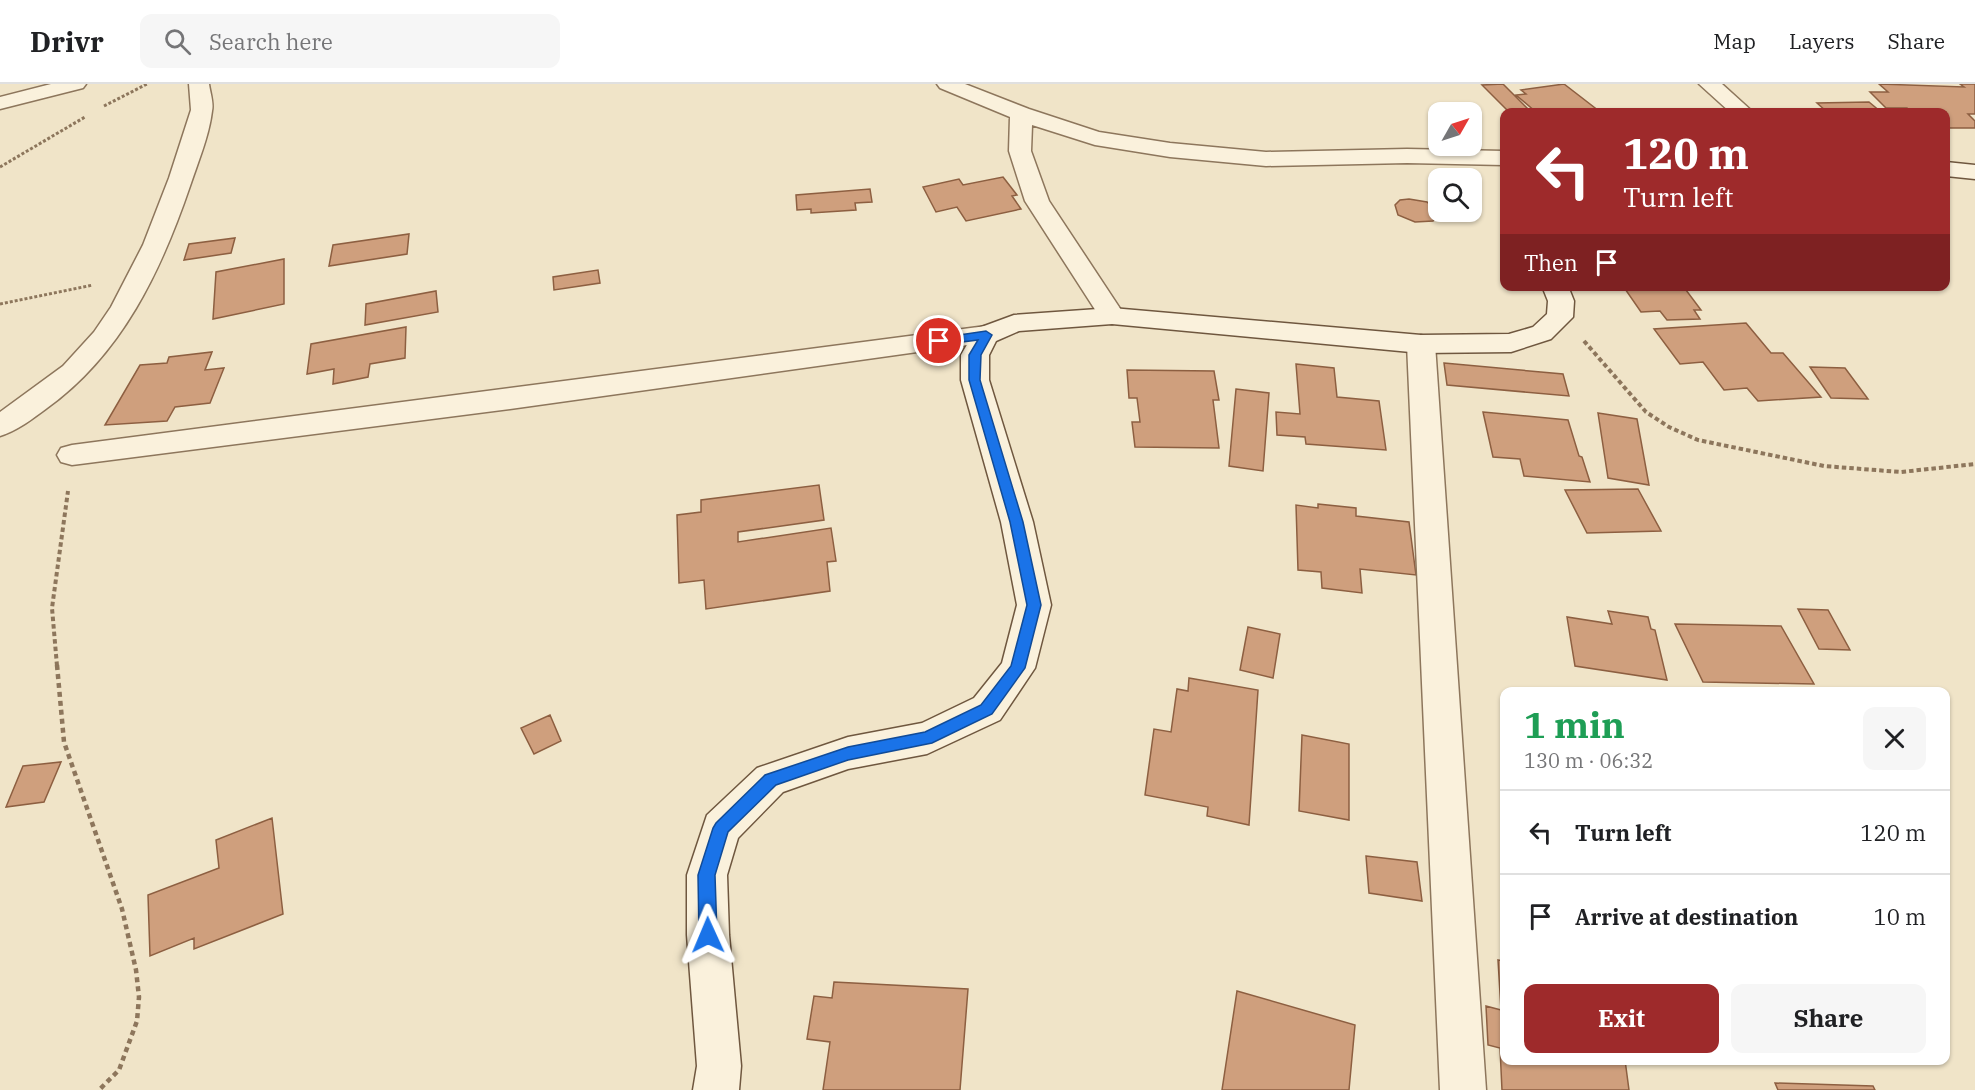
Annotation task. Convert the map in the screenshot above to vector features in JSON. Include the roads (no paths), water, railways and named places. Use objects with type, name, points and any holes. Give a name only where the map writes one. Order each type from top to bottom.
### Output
[{"type":"street","points":[[0,104],[76,84]]},
{"type":"street","points":[[0,426],[80,366],[112,325],[145,272],[188,158],[202,110],[199,84]]},
{"type":"street","points":[[947,84],[1021,114],[1095,138],[1170,150],[1266,159],[1407,156],[1500,158]]},
{"type":"street","points":[[1710,84],[1737,108]]},
{"type":"street","points":[[1021,114],[1020,151],[1037,201],[1112,316]]},
{"type":"street","points":[[1950,169],[1975,172]]},
{"type":"street","points":[[72,455],[986,335],[1014,323],[1112,316],[1420,344],[1511,343],[1542,333],[1558,302]]},
{"type":"street","points":[[716,1090],[719,1066],[708,935],[707,875],[721,828],[771,780],[848,753],[927,738],[987,709],[1018,668],[1034,605],[1017,522],[975,380],[975,355],[986,335]]},
{"type":"street","points":[[1420,344],[1463,1090]]}]
